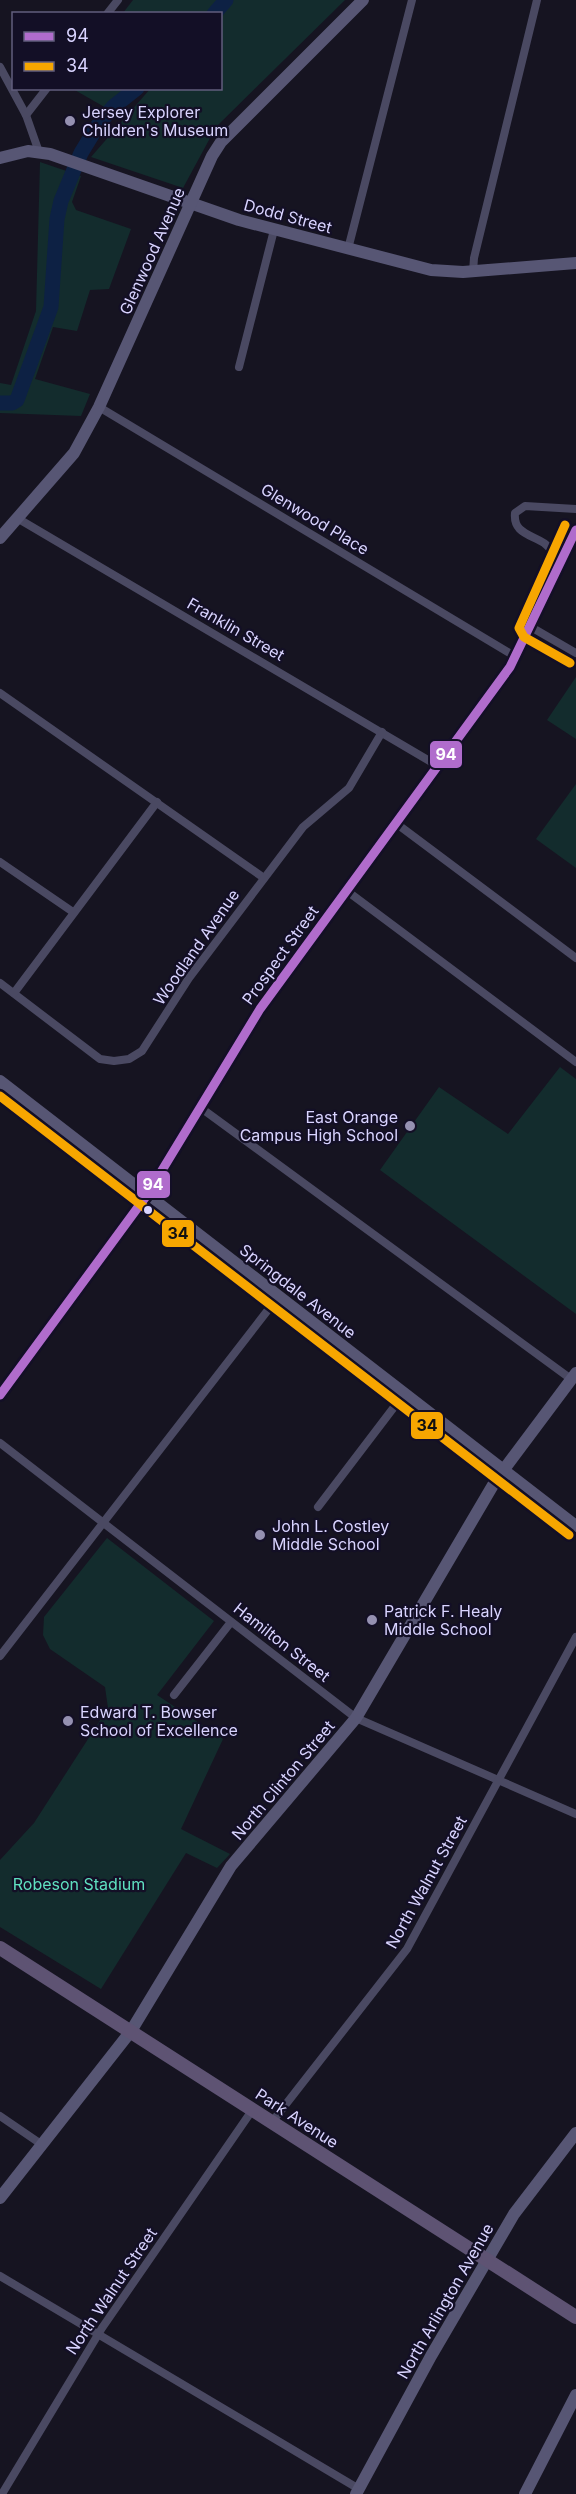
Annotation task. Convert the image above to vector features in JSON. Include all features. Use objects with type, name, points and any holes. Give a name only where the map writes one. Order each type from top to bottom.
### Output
[{"type":"main road","name":"Park Avenue","points":[[0,1948],[576,2317]]},
{"type":"street","points":[[109,12],[118,0]]},
{"type":"street","name":"Glenwood Avenue","points":[[0,538],[74,453],[99,407],[212,156],[221,142],[363,0]]},
{"type":"street","points":[[348,249],[412,0]]},
{"type":"street","points":[[473,272],[474,258],[537,0]]},
{"type":"street","points":[[0,67],[12,89]]},
{"type":"street","points":[[12,90],[26,115],[39,152]]},
{"type":"street","points":[[26,115],[45,90]]},
{"type":"street","name":"Dodd Street","points":[[0,158],[28,151],[39,152],[84,165],[274,230],[431,270],[473,272],[576,264]]},
{"type":"street","points":[[239,368],[274,230]]},
{"type":"street","name":"Glenwood Place","points":[[99,407],[516,657]]},
{"type":"street","points":[[562,560],[556,557],[546,544],[522,532],[515,522],[515,513],[525,506],[576,510]]},
{"type":"street","name":"Franklin Street","points":[[17,518],[438,766]]},
{"type":"street","name":"Prospect Street","points":[[0,1395],[147,1195],[260,1009],[397,824],[516,657],[576,530]]},
{"type":"street","points":[[531,627],[576,654]]},
{"type":"street","points":[[0,693],[264,878]]},
{"type":"street","name":"Woodland Avenue","points":[[0,983],[100,1059],[114,1061],[129,1059],[142,1051],[189,978],[303,827],[349,788],[382,732]]},
{"type":"street","points":[[14,993],[157,802]]},
{"type":"street","points":[[397,824],[576,958]]},
{"type":"street","points":[[0,862],[73,912]]},
{"type":"street","points":[[347,891],[576,1062]]},
{"type":"street","name":"Springdale Avenue","points":[[0,1081],[576,1526]]},
{"type":"street","points":[[201,1108],[573,1376]]},
{"type":"street","points":[[0,1656],[278,1297]]},
{"type":"street","name":"North Clinton Street","points":[[0,2198],[130,2031],[231,1866],[356,1718],[503,1471],[573,1376]]},
{"type":"street","points":[[318,1507],[404,1394]]},
{"type":"street","name":"Hamilton Street","points":[[0,1443],[356,1718],[576,1814]]},
{"type":"street","points":[[174,1695],[231,1622]]},
{"type":"street","name":"North Walnut Street","points":[[272,2122],[407,1949],[576,1637]]},
{"type":"street","name":"North Walnut Street","points":[[2,2494],[98,2335],[253,2109]]},
{"type":"street","points":[[0,2116],[41,2144]]},
{"type":"street","name":"North Arlington Avenue","points":[[358,2492],[424,2368],[526,2196],[576,2133]]},
{"type":"street","points":[[0,2277],[358,2492]]},
{"type":"street","points":[[525,2494],[576,2395]]},
{"type":"green space","points":[[133,0],[223,0],[213,12],[124,12]]},
{"type":"green space","points":[[226,0],[345,0],[216,127],[183,188],[91,157],[149,90],[222,90],[222,12],[215,12]]},
{"type":"green space","points":[[75,90],[130,90],[108,109]]},
{"type":"green space","points":[[40,162],[81,176],[72,202],[76,210],[131,229],[109,289],[90,290],[77,331],[53,327],[35,379],[90,394],[81,416],[0,413],[0,383],[11,385],[36,311]]},
{"type":"green space","points":[[576,677],[576,739],[547,720]]},
{"type":"green space","points":[[576,784],[576,868],[536,839]]},
{"type":"green space","points":[[560,1067],[576,1079],[576,1314],[380,1170],[439,1087],[508,1134]]},
{"type":"green space","name":"Robeson Stadium","points":[[107,1538],[214,1621],[157,1695],[223,1739],[181,1829],[230,1854],[217,1868],[186,1853],[101,1989],[0,1927],[0,1860],[34,1823],[108,1708],[105,1687],[50,1649],[43,1635],[44,1617]]},
{"type":"waterway","points":[[216,12],[226,0]]},
{"type":"waterway","points":[[0,403],[12,403],[17,400],[51,307],[57,219],[61,201],[81,153],[98,125],[113,107],[134,90]]},
{"type":"transit line","name":"34","points":[[565,525],[519,628],[524,637],[570,663]]},
{"type":"transit line","name":"94","points":[[0,1395],[147,1195],[260,1009],[510,667],[576,530]]},
{"type":"transit line","name":"34","points":[[0,1096],[569,1535]]},
{"type":"place","name":"Jersey Explorer Children's Museum","points":[[70,121]]},
{"type":"place","name":"East Orange Campus High School","points":[[410,1126]]},
{"type":"place","name":"John L. Costley Middle School","points":[[260,1535]]},
{"type":"place","name":"Patrick F. Healy Middle School","points":[[372,1620]]},
{"type":"place","name":"Edward T. Bowser School of Excellence","points":[[68,1721]]}]
